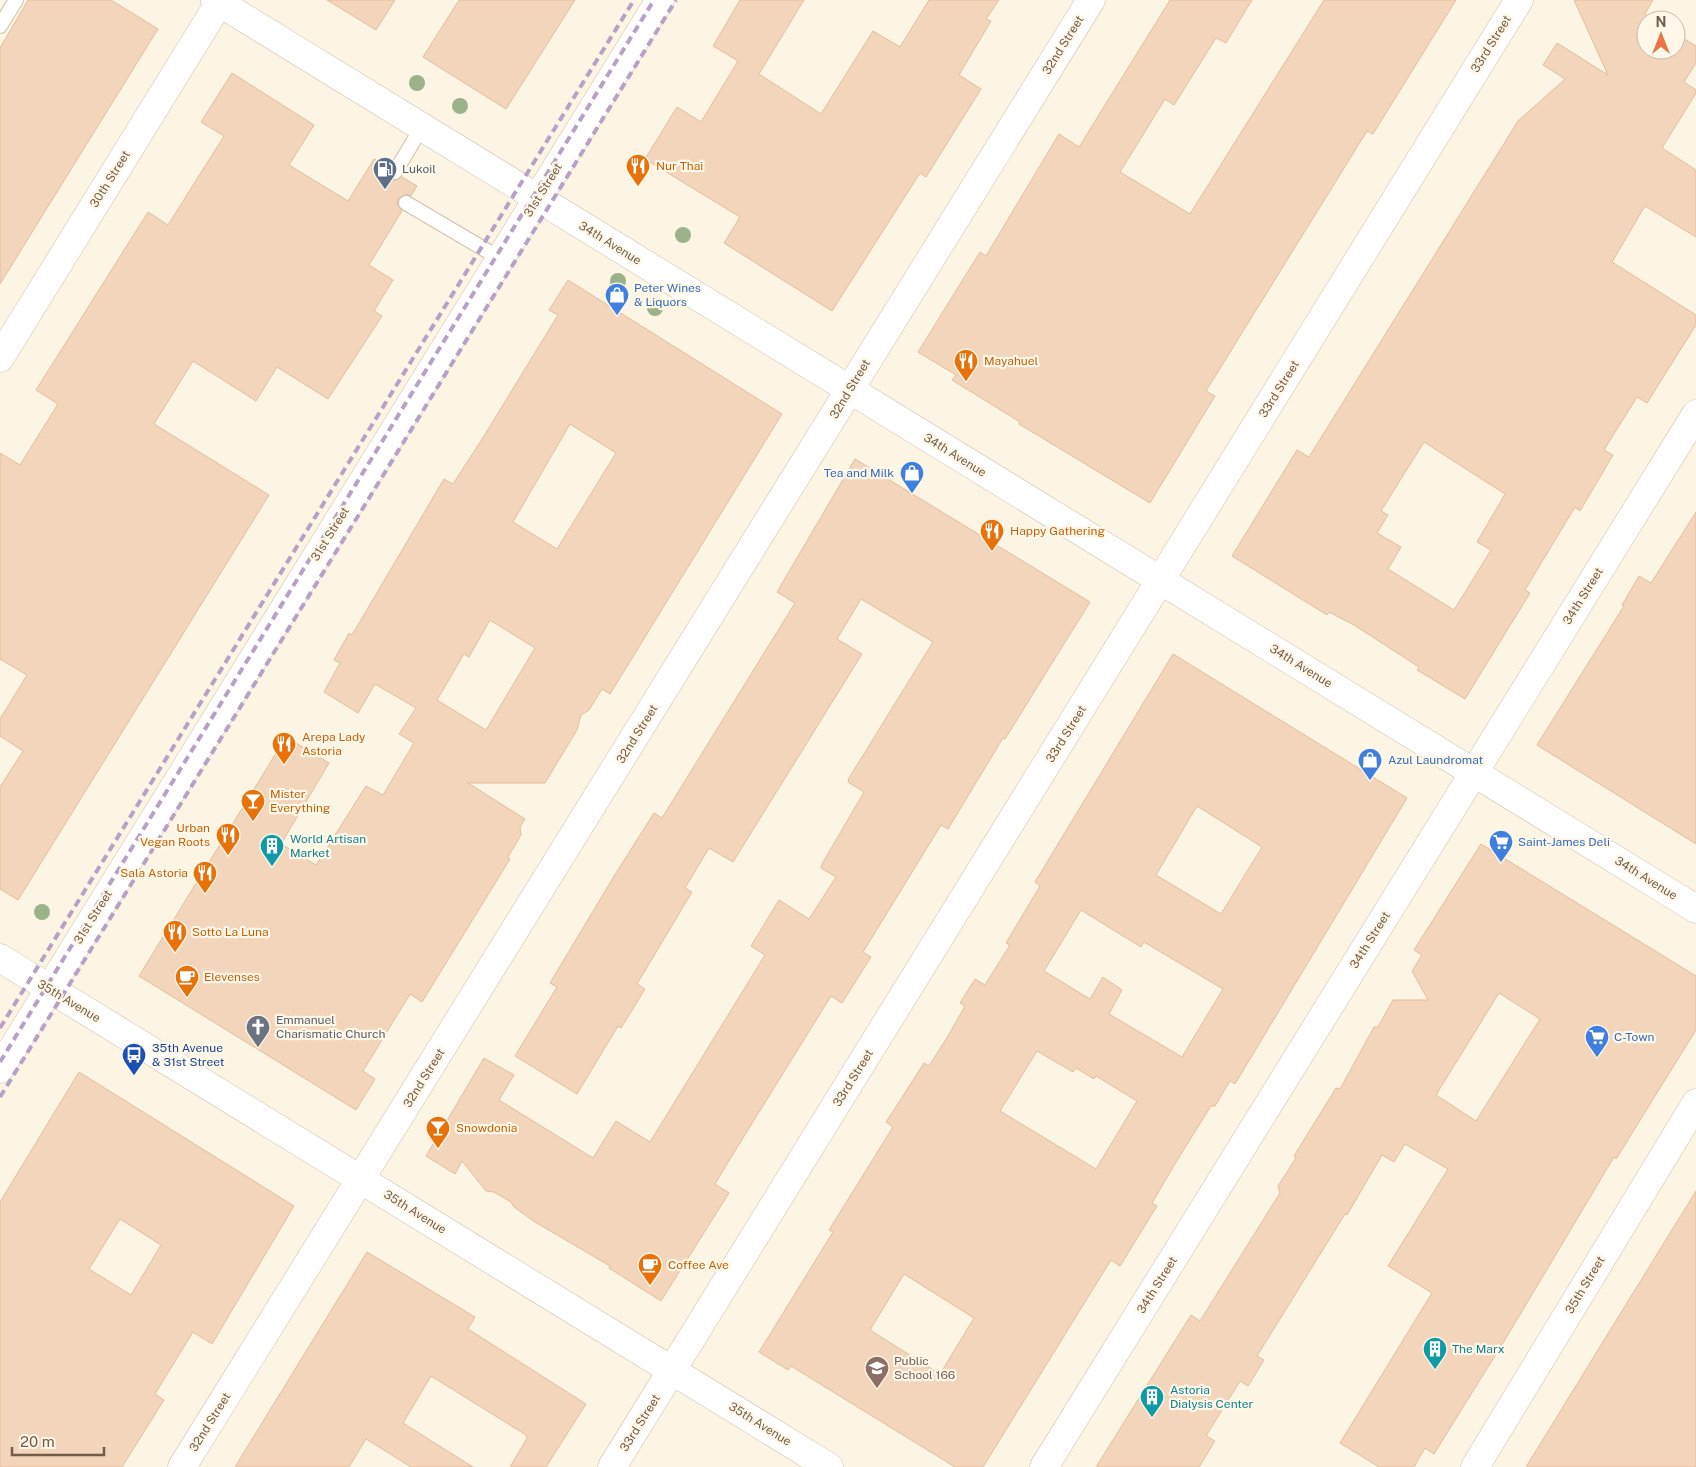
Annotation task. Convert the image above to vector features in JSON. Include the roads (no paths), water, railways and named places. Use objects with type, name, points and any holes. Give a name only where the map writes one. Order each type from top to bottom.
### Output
[{"type":"street","name":"31st Street","points":[[0,1068],[660,0]]},
{"type":"street","name":"32nd Street","points":[[182,1467],[1091,0]]},
{"type":"street","name":"33rd Street","points":[[612,1467],[1519,0]]},
{"type":"street","name":"34th Avenue","points":[[218,1],[1696,909]]},
{"type":"street","name":"30th Street","points":[[0,358],[218,1]]},
{"type":"street","name":"34th Street","points":[[1044,1467],[1696,414]]},
{"type":"street","name":"35th Avenue","points":[[0,958],[829,1467]]},
{"type":"street","name":"35th Street","points":[[1475,1467],[1696,1104]]},
{"type":"lane","points":[[0,26],[16,0]]},
{"type":"lane","points":[[395,172],[422,127]]},
{"type":"lane","points":[[406,203],[500,259]]},
{"type":"railway","points":[[0,1028],[634,0]]},
{"type":"railway","points":[[0,1062],[654,0]]},
{"type":"railway","points":[[0,1097],[676,0]]},
{"type":"place","name":"Nur Thai","points":[[638,187]]},
{"type":"place","name":"Lukoil","points":[[385,190]]},
{"type":"place","name":"Peter Wines & Liquors","points":[[617,316]]},
{"type":"place","name":"Mayahuel","points":[[966,382]]},
{"type":"place","name":"Tea and Milk","points":[[912,494]]},
{"type":"place","name":"Happy Gathering","points":[[992,552]]},
{"type":"place","name":"Arepa Lady Astoria","points":[[284,765]]},
{"type":"place","name":"Azul Laundromat","points":[[1370,781]]},
{"type":"place","name":"Mister Everything","points":[[253,822]]},
{"type":"place","name":"Urban Vegan Roots","points":[[228,856]]},
{"type":"place","name":"Saint-James Deli","points":[[1501,863]]},
{"type":"place","name":"World Artisan Market","points":[[272,867]]},
{"type":"place","name":"Sala Astoria","points":[[205,894]]},
{"type":"place","name":"Sotto La Luna","points":[[175,953]]},
{"type":"place","name":"Elevenses","points":[[187,998]]},
{"type":"place","name":"Emmanuel Charismatic Church","points":[[258,1048]]},
{"type":"place","name":"C-Town","points":[[1597,1058]]},
{"type":"place","name":"35th Avenue & 31st Street","points":[[134,1076]]},
{"type":"place","name":"Snowdonia","points":[[438,1149]]},
{"type":"place","name":"Coffee Ave","points":[[650,1286]]},
{"type":"place","name":"The Marx","points":[[1435,1370]]},
{"type":"place","name":"Public School 166","points":[[877,1389]]},
{"type":"place","name":"Astoria Dialysis Center","points":[[1152,1418]]}]
